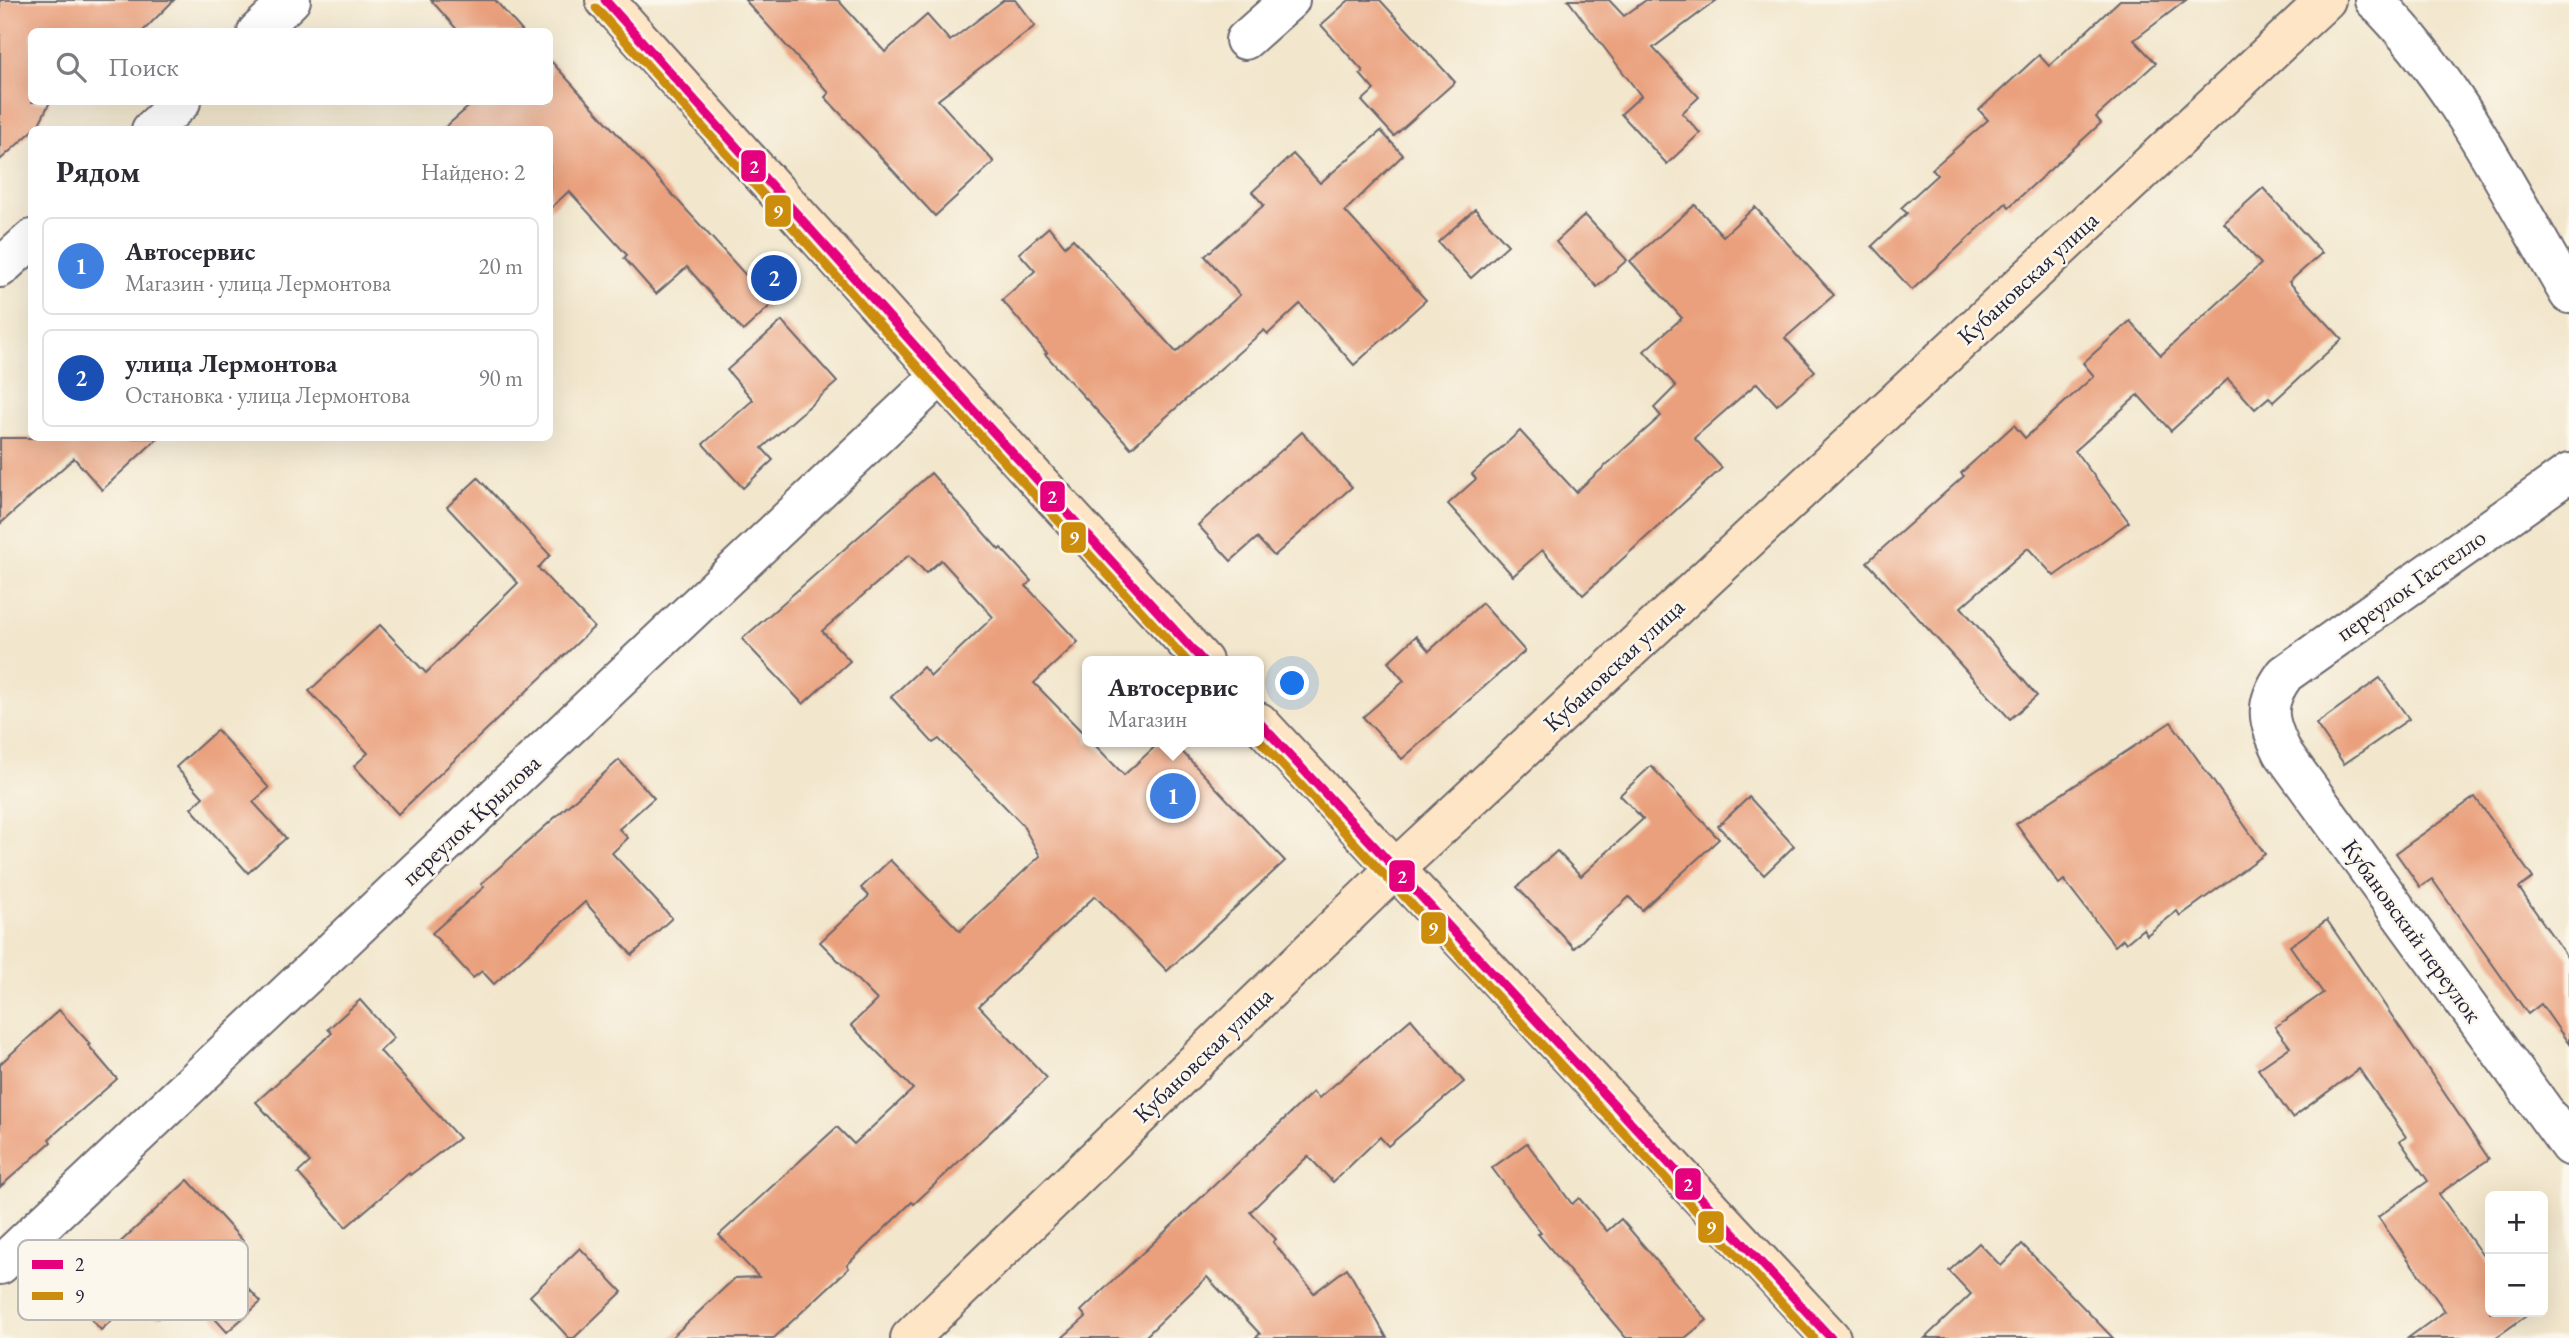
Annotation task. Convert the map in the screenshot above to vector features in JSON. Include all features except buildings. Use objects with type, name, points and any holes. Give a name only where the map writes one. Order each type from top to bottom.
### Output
[{"type":"street","points":[[261,28],[291,0]]},
{"type":"street","points":[[605,0],[941,375],[1198,656]]},
{"type":"street","points":[[1245,40],[1290,0]]},
{"type":"street","name":"Кубановская улица","points":[[910,1338],[1394,870],[2326,0]]},
{"type":"street","points":[[2374,0],[2423,53],[2449,90],[2569,294]]},
{"type":"street","points":[[155,126],[178,105]]},
{"type":"street","points":[[0,268],[28,243]]},
{"type":"street","name":"переулок Крылова","points":[[26,1240],[941,375]]},
{"type":"street","name":"переулок Гастелло","points":[[2269,710],[2273,691],[2285,674],[2569,473]]},
{"type":"street","name":"Кубановский переулок","points":[[2269,710],[2272,731],[2283,753],[2569,1146]]},
{"type":"street","points":[[1264,727],[1831,1338]]},
{"type":"street","name":"переулок Крылова","points":[[0,1265],[18,1248]]},
{"type":"transit line","name":"2","points":[[605,0],[941,375],[1198,656]]},
{"type":"transit line","name":"9","points":[[596,8],[932,383],[1182,656]]},
{"type":"transit line","name":"2","points":[[1264,727],[1831,1338]]},
{"type":"transit line","name":"9","points":[[1264,745],[1814,1338]]},
{"type":"place","name":"улица Лермонтова","points":[[774,278]]},
{"type":"place","name":"Автосервис","points":[[1173,796]]}]
